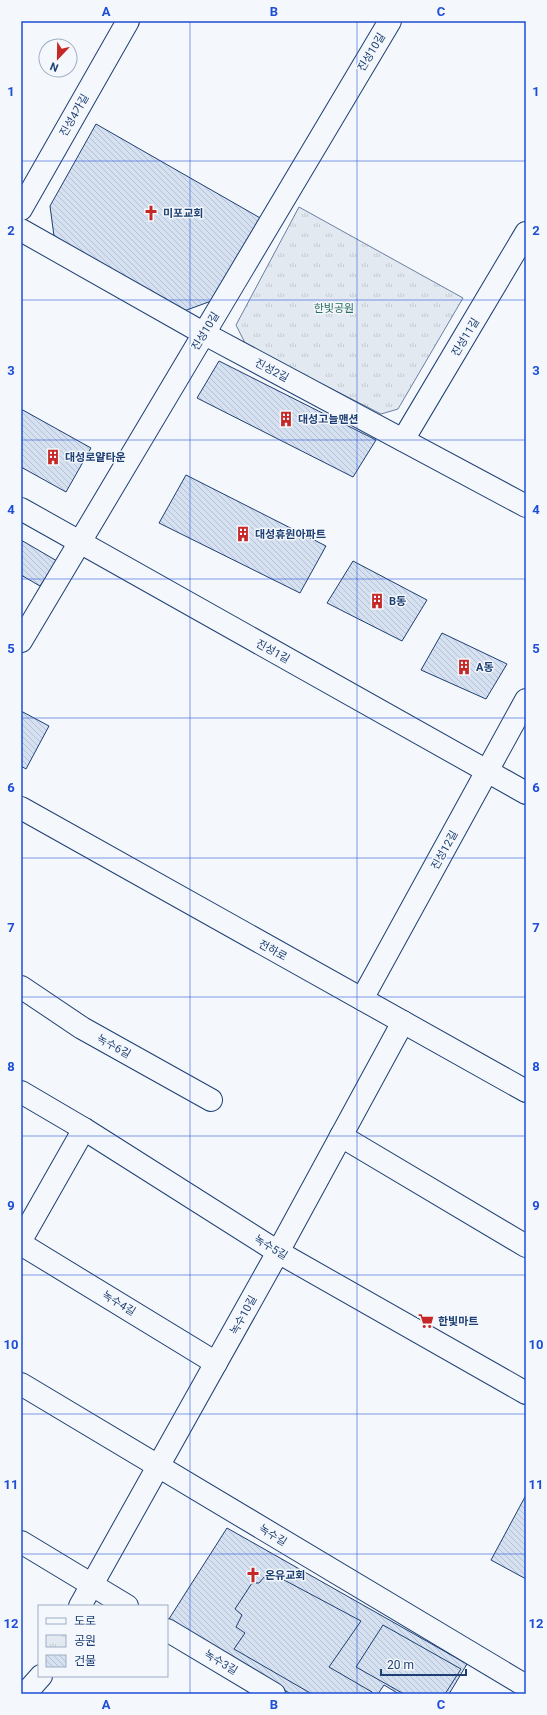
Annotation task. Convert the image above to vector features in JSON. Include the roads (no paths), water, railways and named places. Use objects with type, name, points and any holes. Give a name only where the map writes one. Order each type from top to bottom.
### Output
[{"type":"street","name":"진성4가길","points":[[21,210],[128,21]]},
{"type":"street","name":"진성10길","points":[[21,641],[390,21]]},
{"type":"street","name":"진성2길","points":[[21,230],[203,334],[526,506]]},
{"type":"street","name":"진성11길","points":[[403,440],[526,233]]},
{"type":"street","name":"진성1길","points":[[21,509],[526,793]]},
{"type":"street","name":"진성12길","points":[[362,999],[526,700]]},
{"type":"street","name":"전하로","points":[[21,808],[526,1091]]},
{"type":"street","name":"녹수6길","points":[[21,987],[82,1028],[211,1100]]},
{"type":"street","name":"녹수10길","points":[[81,1605],[278,1252],[403,1022]]},
{"type":"street","name":"녹수5길","points":[[21,1092],[84,1129],[278,1252],[526,1393]]},
{"type":"street","points":[[21,1240],[84,1129]]},
{"type":"street","points":[[341,1136],[526,1246]]},
{"type":"street","name":"녹수4길","points":[[21,1244],[216,1363]]},
{"type":"street","name":"녹수길","points":[[21,1384],[526,1686]]},
{"type":"street","points":[[21,1542],[126,1605]]},
{"type":"street","name":"녹수3길","points":[[168,1631],[274,1694]]},
{"type":"street","points":[[25,1694],[40,1677]]},
{"type":"place","name":"미포교회","points":[[151,213]]},
{"type":"place","name":"대성고늘맨션","points":[[286,419]]},
{"type":"place","name":"대성로얄타운","points":[[53,457]]},
{"type":"place","name":"대성휴원아파트","points":[[243,534]]},
{"type":"place","name":"B동","points":[[377,601]]},
{"type":"place","name":"A동","points":[[464,667]]},
{"type":"place","name":"한빛마트","points":[[426,1321]]},
{"type":"place","name":"온유교회","points":[[253,1575]]},
{"type":"park label","name":"한빛공원","points":[[334,308]]}]
